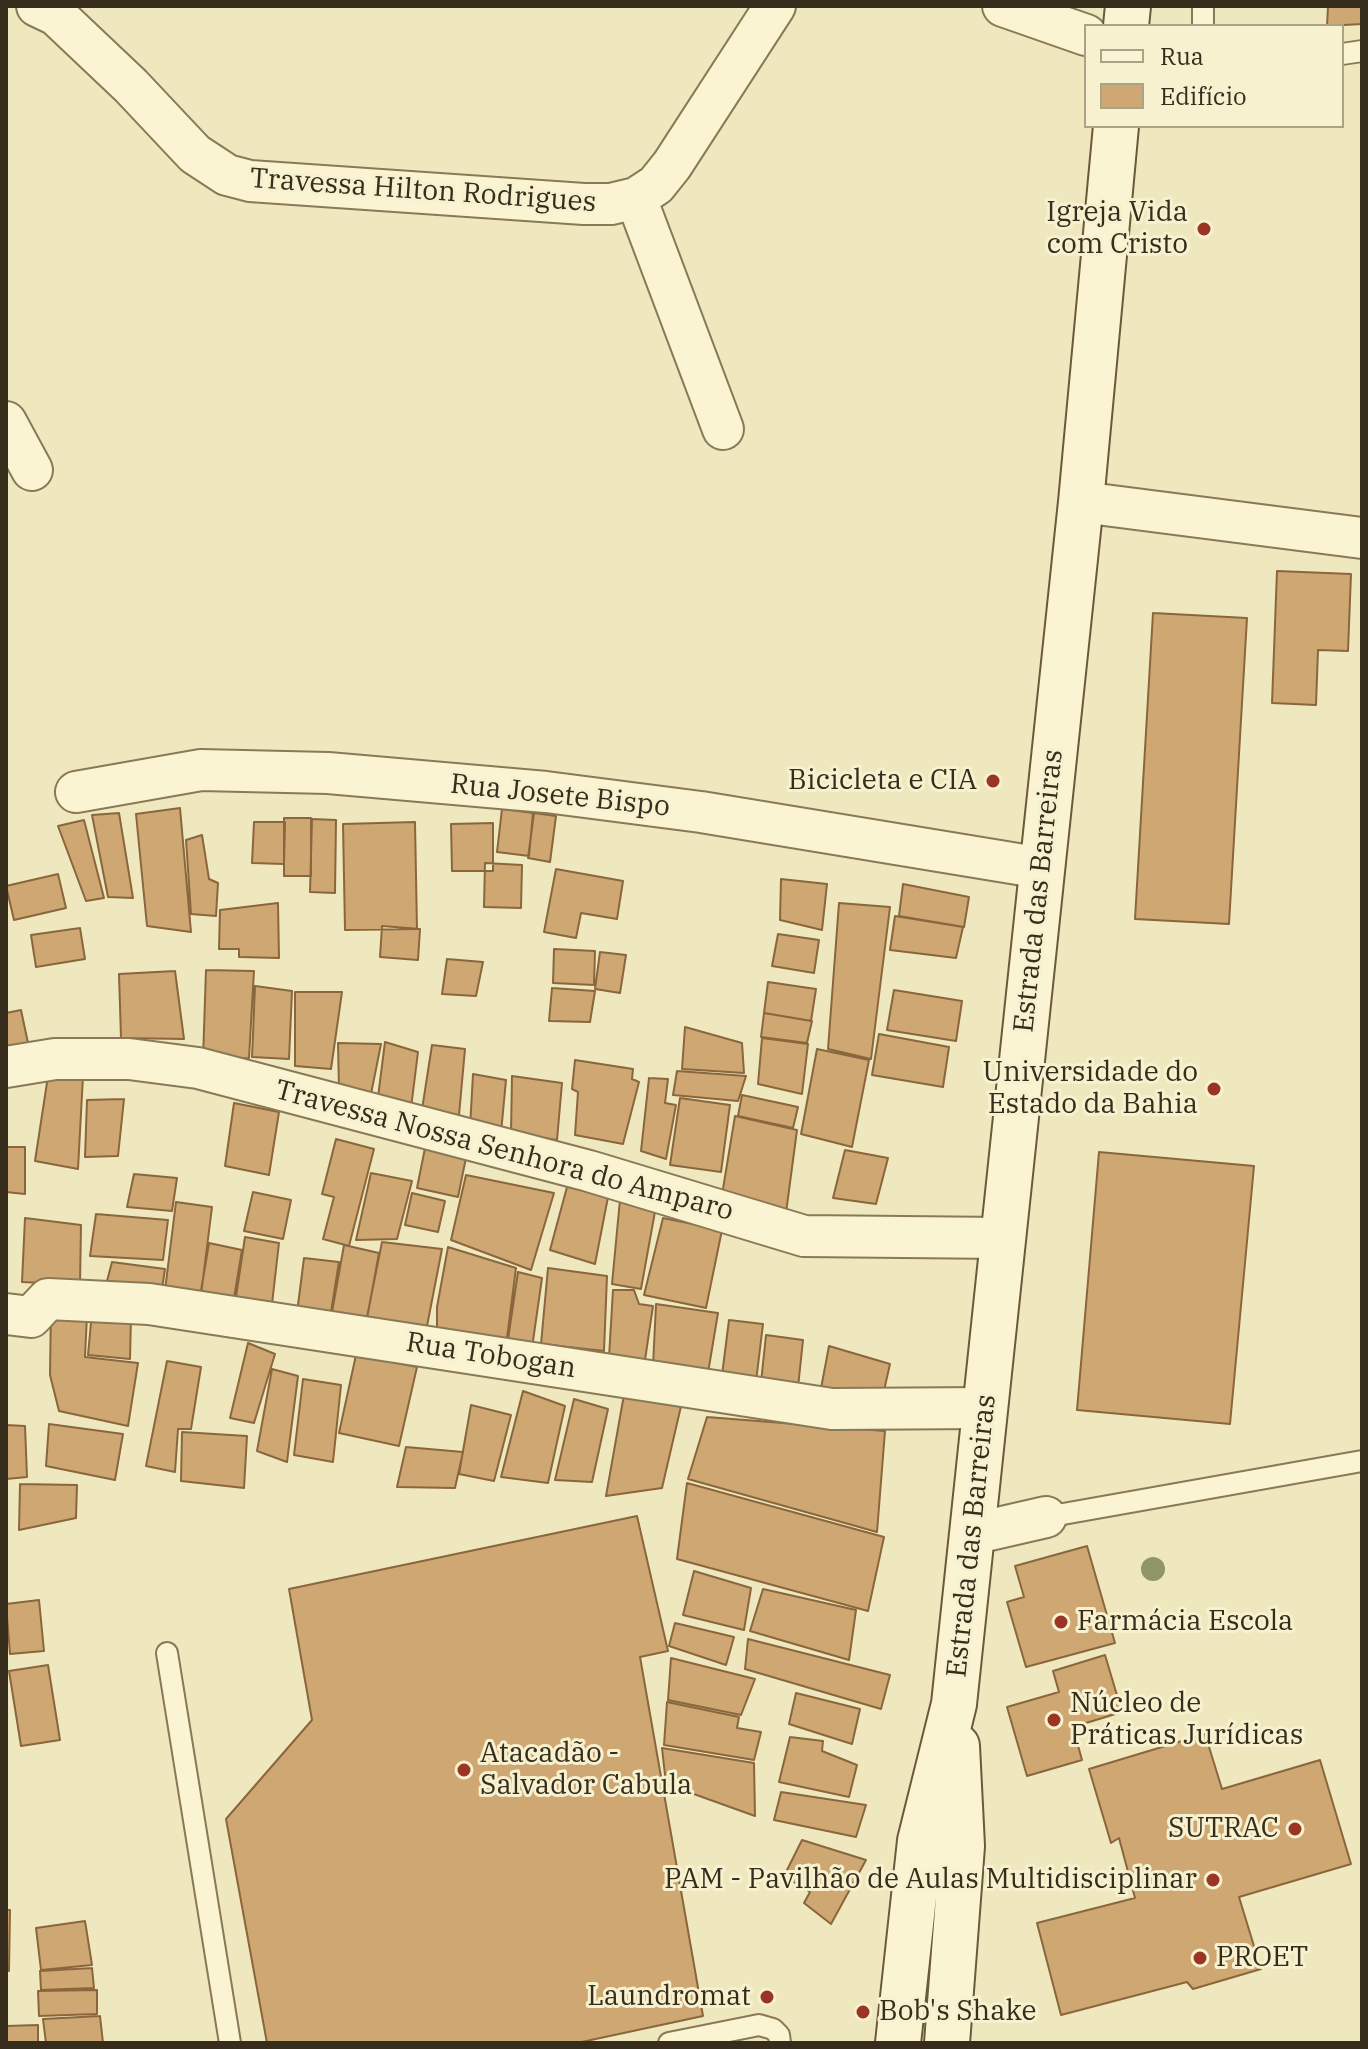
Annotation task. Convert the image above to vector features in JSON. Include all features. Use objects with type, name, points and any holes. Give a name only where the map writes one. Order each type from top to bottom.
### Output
[{"type":"main road","name":"Estrada das Barreiras","points":[[898,2043],[920,1841],[954,1704],[1081,502],[1116,128]]},
{"type":"main road","name":"Estrada das Barreiras","points":[[947,2043],[962,1846],[954,1704]]},
{"type":"street","name":"Travessa Hilton Rodrigues","points":[[37,6],[56,15],[131,86],[195,154],[227,175],[250,181],[584,204],[611,204],[636,198],[656,185],[775,6]]},
{"type":"street","points":[[1003,6],[1084,34]]},
{"type":"street","points":[[636,198],[723,429]]},
{"type":"street","points":[[6,422],[32,470]]},
{"type":"street","points":[[1081,502],[1362,538]]},
{"type":"street","name":"Rua Josete Bispo","points":[[76,792],[201,770],[328,773],[546,792],[701,812],[1042,868]]},
{"type":"street","name":"Travessa Nossa Senhora do Amparo","points":[[6,1067],[55,1059],[129,1059],[198,1068],[589,1171],[804,1236],[1003,1238]]},
{"type":"street","name":"Rua Tobogan","points":[[6,1314],[31,1317],[48,1299],[149,1304],[832,1409],[985,1408]]},
{"type":"street","points":[[972,1534],[1046,1517]]},
{"type":"lane","points":[[1046,1517],[1362,1461]]},
{"type":"lane","points":[[167,1653],[230,2043]]},
{"type":"lane","points":[[669,2043],[759,2025],[773,2029],[779,2035],[780,2043]]},
{"type":"building","points":[[1328,6],[1362,6],[1362,24],[1327,24]]},
{"type":"building","points":[[1277,571],[1351,574],[1348,651],[1318,650],[1316,705],[1272,703]]},
{"type":"building","points":[[1153,613],[1247,618],[1229,924],[1135,919]]},
{"type":"building","points":[[180,808],[191,932],[147,926],[136,814]]},
{"type":"building","points":[[502,809],[533,813],[529,856],[497,852]]},
{"type":"building","points":[[119,813],[133,898],[108,897],[92,815]]},
{"type":"building","points":[[534,813],[556,816],[550,862],[528,858]]},
{"type":"building","points":[[284,818],[311,818],[311,876],[284,876]]},
{"type":"building","points":[[312,819],[336,820],[335,893],[310,892]]},
{"type":"building","points":[[84,820],[104,898],[86,901],[58,826]]},
{"type":"building","points":[[254,822],[285,822],[284,864],[252,863]]},
{"type":"building","points":[[415,822],[417,929],[345,930],[343,824]]},
{"type":"building","points":[[493,823],[493,871],[452,871],[451,824]]},
{"type":"building","points":[[202,835],[209,879],[218,883],[216,916],[191,914],[186,840]]},
{"type":"building","points":[[485,863],[522,865],[521,908],[484,907]]},
{"type":"building","points":[[556,869],[623,881],[617,919],[581,913],[576,938],[544,932]]},
{"type":"building","points":[[58,874],[66,908],[14,920],[6,886]]},
{"type":"building","points":[[781,879],[827,884],[822,930],[780,920]]},
{"type":"building","points":[[903,884],[969,897],[964,927],[899,916]]},
{"type":"building","points":[[278,903],[279,958],[239,957],[239,949],[219,949],[220,910]]},
{"type":"building","points":[[839,903],[890,907],[871,1059],[828,1049]]},
{"type":"building","points":[[895,916],[963,927],[956,958],[890,950]]},
{"type":"building","points":[[382,926],[420,929],[418,960],[380,957]]},
{"type":"building","points":[[80,928],[85,959],[36,967],[31,935]]},
{"type":"building","points":[[778,934],[819,940],[814,973],[772,966]]},
{"type":"building","points":[[554,949],[595,951],[594,985],[553,983]]},
{"type":"building","points":[[600,952],[626,955],[620,993],[595,989]]},
{"type":"building","points":[[447,959],[483,962],[476,996],[442,994]]},
{"type":"building","points":[[206,970],[254,971],[249,1058],[203,1059]]},
{"type":"building","points":[[175,971],[184,1039],[121,1038],[119,974]]},
{"type":"building","points":[[768,982],[816,989],[811,1021],[764,1013]]},
{"type":"building","points":[[255,986],[292,991],[289,1059],[252,1057]]},
{"type":"building","points":[[552,988],[595,991],[590,1022],[549,1021]]},
{"type":"building","points":[[894,990],[962,1001],[956,1041],[887,1030]]},
{"type":"building","points":[[295,992],[342,992],[331,1069],[295,1066]]},
{"type":"building","points":[[21,1010],[31,1057],[6,1061],[6,1013]]},
{"type":"building","points":[[764,1013],[812,1021],[807,1043],[761,1037]]},
{"type":"building","points":[[685,1027],[742,1043],[744,1073],[682,1069]]},
{"type":"building","points":[[879,1034],[949,1047],[943,1087],[872,1075]]},
{"type":"building","points":[[762,1038],[808,1044],[802,1094],[758,1084]]},
{"type":"building","points":[[385,1042],[418,1052],[410,1116],[377,1105]]},
{"type":"building","points":[[338,1043],[381,1044],[371,1094],[339,1091]]},
{"type":"building","points":[[432,1045],[465,1049],[458,1126],[421,1116]]},
{"type":"building","points":[[817,1049],[869,1060],[852,1147],[801,1134]]},
{"type":"building","points":[[575,1060],[633,1069],[632,1079],[639,1082],[623,1144],[575,1135],[578,1092],[572,1089]]},
{"type":"building","points":[[677,1071],[746,1076],[738,1101],[673,1095]]},
{"type":"building","points":[[473,1074],[506,1080],[501,1133],[470,1128]]},
{"type":"building","points":[[48,1076],[83,1076],[78,1169],[35,1161]]},
{"type":"building","points":[[512,1076],[562,1083],[557,1140],[511,1133]]},
{"type":"building","points":[[649,1078],[668,1079],[665,1103],[676,1105],[666,1159],[641,1151]]},
{"type":"building","points":[[742,1095],[798,1107],[793,1128],[738,1116]]},
{"type":"building","points":[[680,1098],[730,1105],[721,1172],[670,1165]]},
{"type":"building","points":[[124,1099],[118,1156],[85,1157],[87,1100]]},
{"type":"building","points":[[234,1103],[279,1112],[269,1175],[225,1166]]},
{"type":"building","points":[[735,1116],[797,1130],[786,1213],[721,1201]]},
{"type":"building","points":[[427,1138],[468,1148],[458,1197],[417,1188]]},
{"type":"building","points":[[336,1139],[374,1149],[349,1246],[323,1239],[334,1197],[322,1194]]},
{"type":"building","points":[[6,1147],[25,1147],[25,1194],[6,1192]]},
{"type":"building","points":[[845,1150],[888,1158],[876,1204],[833,1198]]},
{"type":"building","points":[[1099,1152],[1254,1166],[1230,1424],[1077,1410]]},
{"type":"building","points":[[371,1173],[412,1181],[397,1239],[356,1240]]},
{"type":"building","points":[[134,1174],[177,1178],[172,1211],[127,1207]]},
{"type":"building","points":[[466,1175],[554,1193],[531,1270],[451,1240]]},
{"type":"building","points":[[567,1187],[609,1192],[595,1264],[550,1250]]},
{"type":"building","points":[[621,1189],[658,1195],[641,1289],[612,1284]]},
{"type":"building","points":[[253,1192],[291,1200],[283,1239],[244,1231]]},
{"type":"building","points":[[412,1193],[445,1201],[438,1232],[405,1225]]},
{"type":"building","points":[[176,1202],[212,1207],[201,1295],[165,1290]]},
{"type":"building","points":[[96,1214],[168,1220],[163,1260],[90,1256]]},
{"type":"building","points":[[25,1218],[81,1225],[80,1285],[22,1282]]},
{"type":"building","points":[[663,1218],[722,1230],[706,1308],[644,1295]]},
{"type":"building","points":[[245,1237],[279,1243],[272,1304],[236,1297]]},
{"type":"building","points":[[382,1242],[442,1249],[427,1326],[367,1317]]},
{"type":"building","points":[[209,1243],[242,1250],[234,1298],[201,1291]]},
{"type":"building","points":[[344,1245],[379,1253],[366,1324],[331,1318]]},
{"type":"building","points":[[448,1247],[516,1268],[506,1346],[437,1329],[437,1307]]},
{"type":"building","points":[[304,1258],[339,1262],[330,1318],[297,1313]]},
{"type":"building","points":[[112,1262],[165,1269],[162,1289],[107,1281]]},
{"type":"building","points":[[548,1268],[607,1276],[604,1351],[541,1344]]},
{"type":"building","points":[[518,1272],[542,1278],[532,1348],[507,1346]]},
{"type":"building","points":[[613,1290],[634,1290],[639,1304],[653,1306],[645,1360],[609,1357]]},
{"type":"building","points":[[656,1304],[718,1313],[708,1373],[653,1366]]},
{"type":"building","points":[[51,1307],[87,1315],[85,1357],[138,1363],[128,1426],[59,1411],[50,1375]]},
{"type":"building","points":[[92,1312],[131,1317],[130,1359],[88,1355]]},
{"type":"building","points":[[729,1320],[763,1324],[755,1390],[721,1383]]},
{"type":"building","points":[[766,1335],[803,1340],[797,1397],[760,1392]]},
{"type":"building","points":[[248,1343],[275,1354],[254,1423],[230,1418]]},
{"type":"building","points":[[829,1346],[890,1364],[881,1404],[819,1399]]},
{"type":"building","points":[[356,1355],[417,1367],[399,1446],[339,1433]]},
{"type":"building","points":[[167,1361],[201,1367],[191,1429],[178,1429],[175,1472],[146,1466]]},
{"type":"building","points":[[272,1369],[298,1376],[287,1462],[257,1451]]},
{"type":"building","points":[[303,1379],[341,1385],[333,1462],[294,1455]]},
{"type":"building","points":[[625,1389],[682,1402],[662,1488],[606,1496]]},
{"type":"building","points":[[523,1391],[565,1406],[548,1483],[501,1477]]},
{"type":"building","points":[[574,1399],[608,1409],[592,1482],[555,1480]]},
{"type":"building","points":[[471,1405],[511,1415],[494,1481],[459,1474]]},
{"type":"building","points":[[707,1417],[885,1431],[877,1532],[688,1479]]},
{"type":"building","points":[[49,1424],[123,1434],[115,1480],[46,1466]]},
{"type":"building","points":[[6,1425],[25,1426],[27,1477],[6,1479]]},
{"type":"building","points":[[182,1432],[247,1436],[244,1488],[181,1481]]},
{"type":"building","points":[[406,1447],[463,1452],[455,1488],[397,1487]]},
{"type":"building","points":[[687,1483],[884,1537],[868,1611],[677,1559]]},
{"type":"building","points":[[20,1484],[77,1485],[76,1518],[19,1530]]},
{"type":"building","name":"Atacadão - Salvador Cabula","points":[[637,1516],[668,1651],[640,1657],[703,2016],[577,2043],[267,2043],[226,1819],[312,1720],[289,1589]]},
{"type":"building","name":"Farmácia Escola","points":[[1087,1546],[1115,1643],[1026,1667],[1007,1602],[1024,1597],[1015,1566]]},
{"type":"building","points":[[694,1571],[751,1588],[744,1630],[683,1615]]},
{"type":"building","points":[[763,1589],[856,1610],[849,1660],[750,1631]]},
{"type":"building","points":[[39,1600],[44,1651],[10,1654],[6,1604]]},
{"type":"building","points":[[675,1623],[734,1637],[726,1665],[669,1646]]},
{"type":"building","points":[[748,1639],[890,1675],[881,1709],[745,1669]]},
{"type":"building","name":"Núcleo de Práticas Jurídicas","points":[[1105,1655],[1122,1712],[1073,1727],[1082,1760],[1027,1776],[1007,1707],[1059,1692],[1053,1671]]},
{"type":"building","points":[[671,1658],[755,1679],[741,1715],[668,1700]]},
{"type":"building","points":[[48,1665],[60,1740],[21,1746],[9,1671]]},
{"type":"building","points":[[796,1693],[860,1709],[852,1744],[789,1724]]},
{"type":"building","points":[[667,1702],[739,1717],[737,1728],[761,1732],[754,1760],[664,1745]]},
{"type":"building","name":"PAM - Pavilhão de Aulas Multidisciplinar","points":[[1205,1734],[1222,1789],[1320,1760],[1351,1864],[1239,1897],[1261,1969],[1193,1989],[1187,1982],[1061,2015],[1037,1923],[1135,1898],[1119,1838],[1111,1843],[1089,1769]]},
{"type":"building","points":[[790,1737],[823,1741],[822,1751],[857,1765],[849,1797],[779,1782]]},
{"type":"building","points":[[662,1748],[754,1763],[755,1816],[666,1784]]},
{"type":"building","points":[[781,1792],[866,1805],[856,1837],[774,1820]]},
{"type":"building","points":[[802,1840],[866,1860],[831,1924],[804,1903],[810,1892],[784,1876]]},
{"type":"building","points":[[6,1910],[10,1910],[9,1971],[6,1971]]},
{"type":"building","points":[[85,1921],[92,1965],[41,1970],[36,1928]]},
{"type":"building","points":[[92,1968],[94,1988],[41,1990],[40,1971]]},
{"type":"building","points":[[97,1990],[97,2014],[39,2016],[38,1991]]},
{"type":"building","points":[[100,2016],[103,2043],[46,2043],[43,2019]]},
{"type":"building","points":[[38,2025],[38,2043],[6,2043],[6,2026]]},
{"type":"place","name":"Igreja Vida com Cristo","points":[[1204,229]]},
{"type":"place","name":"Bicicleta e CIA","points":[[993,781]]},
{"type":"place","name":"Universidade do Estado da Bahia","points":[[1214,1089]]},
{"type":"place","name":"Farmácia Escola","points":[[1061,1622]]},
{"type":"place","name":"Núcleo de Práticas Jurídicas","points":[[1054,1720]]},
{"type":"place","name":"Atacadão - Salvador Cabula","points":[[464,1770]]},
{"type":"place","name":"SUTRAC","points":[[1295,1829]]},
{"type":"place","name":"PAM - Pavilhão de Aulas Multidisciplinar","points":[[1213,1880]]},
{"type":"place","name":"PROET","points":[[1200,1958]]},
{"type":"place","name":"Laundromat","points":[[767,1997]]},
{"type":"place","name":"Bob's Shake","points":[[863,2012]]}]
